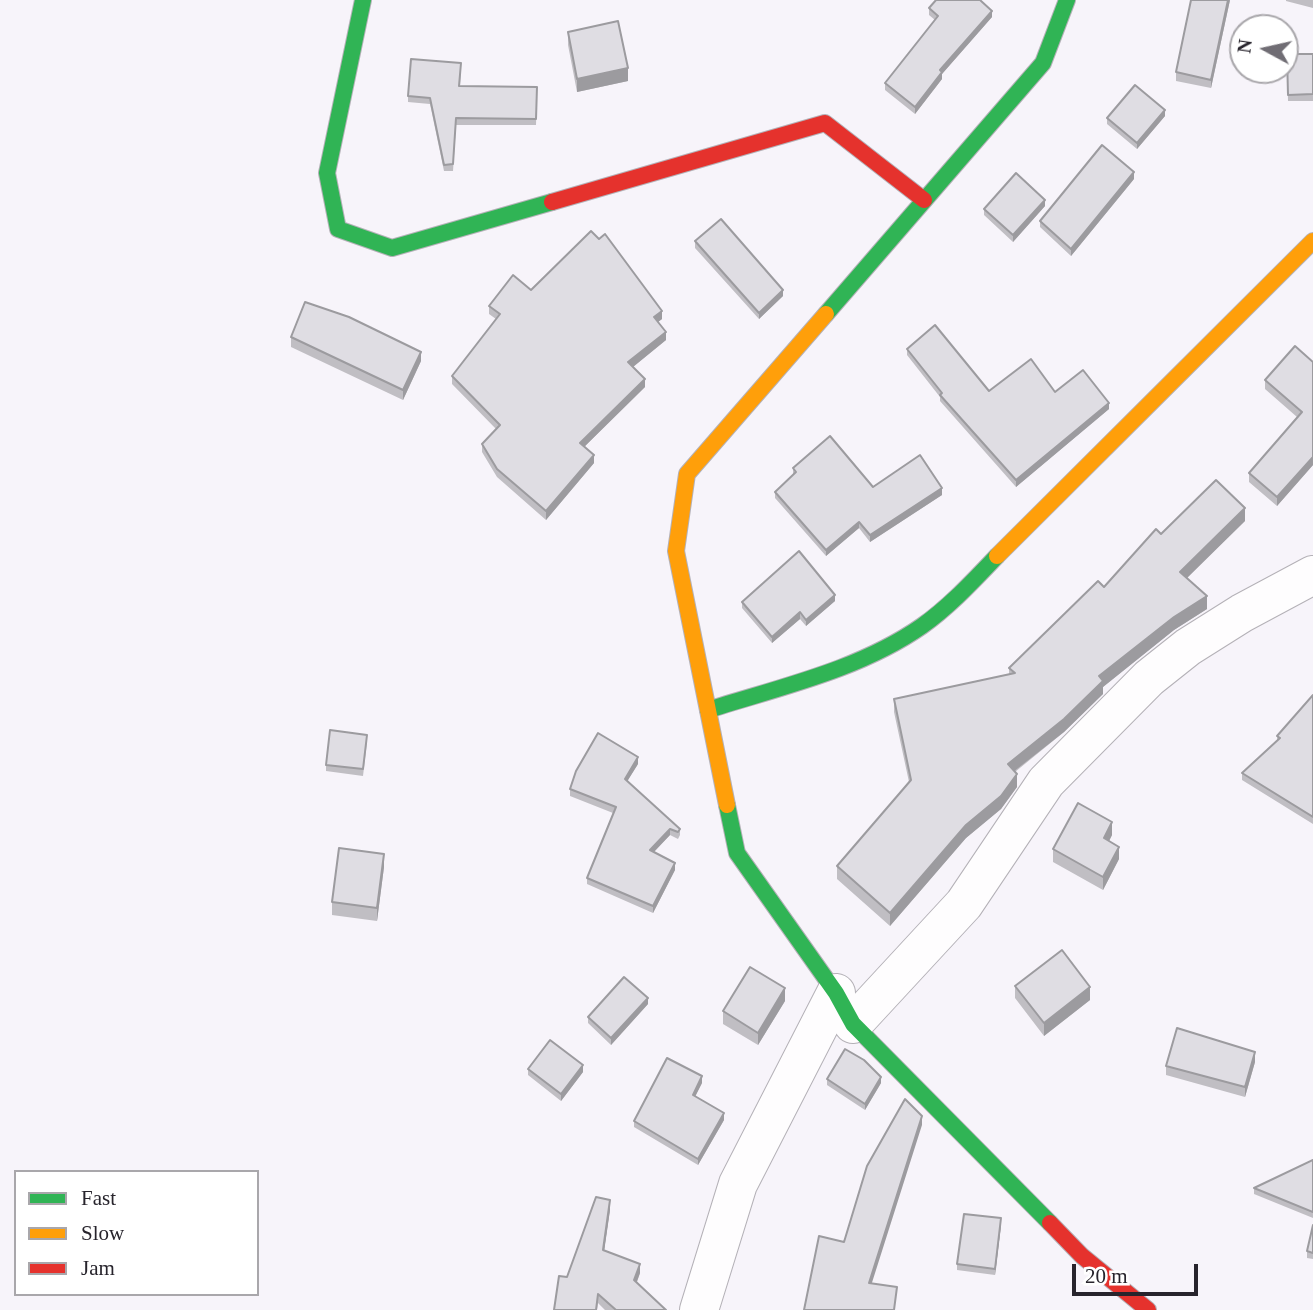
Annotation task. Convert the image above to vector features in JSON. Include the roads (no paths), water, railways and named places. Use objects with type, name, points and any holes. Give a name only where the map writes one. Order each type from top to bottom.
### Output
[{"type":"street","points":[[363,0],[327,173],[338,229],[392,248],[825,123],[924,200]]},
{"type":"street","points":[[1066,0],[1043,63],[687,474],[676,551],[737,853],[845,1009],[1082,1255],[1148,1310]]},
{"type":"street","points":[[708,710],[856,661],[920,627],[959,596],[1023,529],[1178,382],[1313,241]]},
{"type":"street","points":[[699,1310],[738,1184],[845,1009],[964,904],[1046,782],[1149,678],[1188,647],[1242,613],[1313,575]]}]
